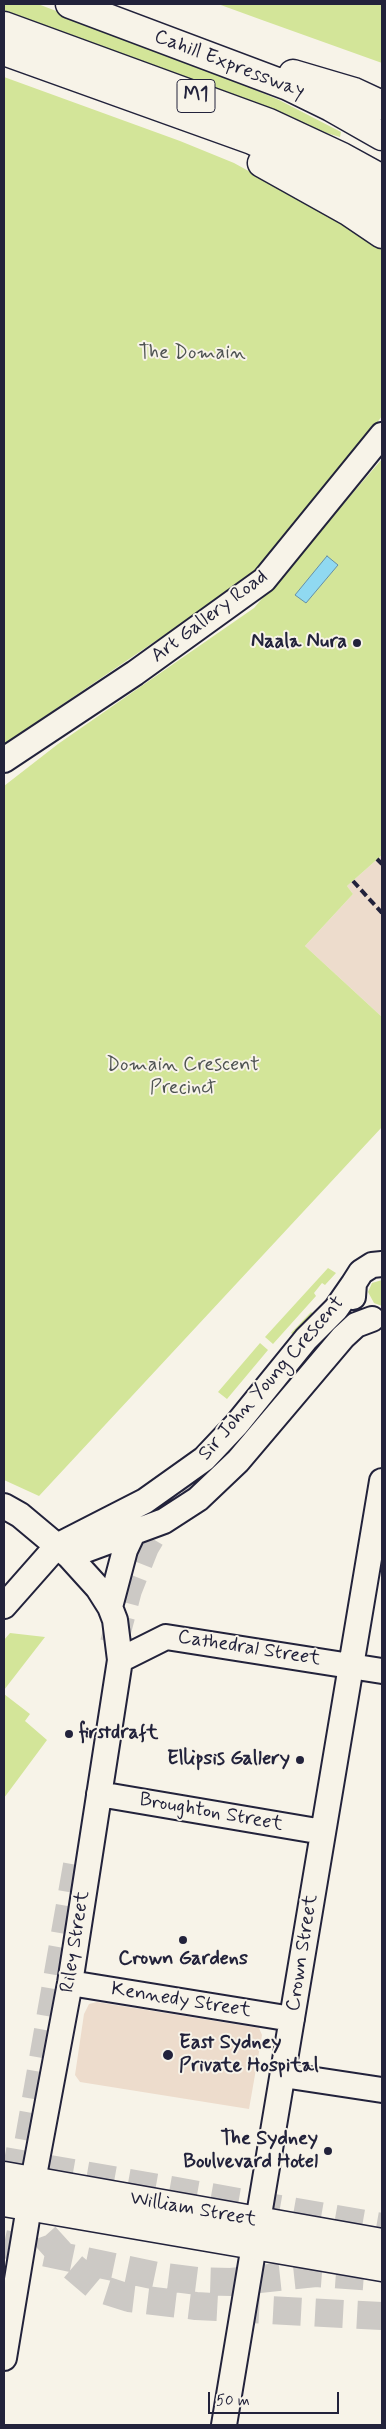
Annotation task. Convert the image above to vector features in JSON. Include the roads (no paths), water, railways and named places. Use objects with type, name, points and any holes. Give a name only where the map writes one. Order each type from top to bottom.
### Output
[{"type":"main road","name":"Cahill Expressway","points":[[70,4],[288,86],[337,110],[382,136]]},
{"type":"main road","points":[[100,4],[168,41],[334,86],[382,105]]},
{"type":"main road","name":"Cahill Expressway","points":[[4,26],[270,123],[342,157],[382,180]]},
{"type":"main road","points":[[4,40],[268,137],[327,166],[382,198]]},
{"type":"main road","points":[[4,51],[252,140],[320,172],[382,209]]},
{"type":"main road","points":[[223,143],[341,207],[382,234]]},
{"type":"main road","name":"William Street","points":[[4,2176],[22,2197],[256,2233],[382,2243]]},
{"type":"main road","name":"William Street","points":[[256,2233],[382,2267]]},
{"type":"street","points":[[4,65],[307,175],[382,220]]},
{"type":"street","name":"Art Gallery Road","points":[[4,760],[135,673],[264,580],[382,435]]},
{"type":"street","name":"Sir John Young Crescent","points":[[63,1551],[168,1487],[204,1460],[237,1424],[292,1355],[336,1309],[361,1272],[379,1261]]},
{"type":"street","points":[[354,1282],[354,1302],[361,1312],[380,1320]]},
{"type":"street","name":"Sir John Young Crescent","points":[[63,1551],[133,1533],[175,1515],[210,1490],[238,1461],[350,1330],[380,1320]]},
{"type":"street","points":[[237,1424],[251,1421],[283,1390],[315,1370]]},
{"type":"street","name":"Crown Street","points":[[224,2425],[382,1481]]},
{"type":"street","name":"Riley Street","points":[[4,1506],[20,1515],[63,1551],[91,1580],[110,1607],[117,1632],[120,1660],[70,1983],[22,2197],[15,2290],[4,2358]]},
{"type":"street","points":[[110,1607],[125,1550],[133,1533]]},
{"type":"street","points":[[4,1606],[63,1551]]},
{"type":"street","name":"Cathedral Street","points":[[120,1660],[166,1637],[382,1671]]},
{"type":"street","name":"Broughton Street","points":[[99,1794],[323,1832]]},
{"type":"street","name":"Kennedy Street","points":[[70,1983],[292,2019]]},
{"type":"street","points":[[283,2074],[382,2090]]},
{"type":"water","points":[[327,556],[338,565],[306,603],[295,595]]},
{"type":"tunnel","points":[[114,1643],[128,1590],[145,1547],[172,1502],[210,1458]]},
{"type":"tunnel","points":[[77,1865],[27,2150],[29,2192],[45,2236],[72,2266],[98,2288],[129,2298],[196,2306],[382,2316]]},
{"type":"tunnel","points":[[4,2161],[382,2227]]},
{"type":"tunnel","points":[[4,2244],[157,2276],[197,2281],[231,2282],[316,2273],[373,2277]]},
{"type":"railway","points":[[377,859],[382,864]]},
{"type":"railway","points":[[353,881],[382,913]]},
{"type":"place","name":"Naala Nura","points":[[357,643]]},
{"type":"place","name":"firstdraft","points":[[69,1734]]},
{"type":"place","name":"Ellipsis Gallery","points":[[300,1760]]},
{"type":"place","name":"Crown Gardens","points":[[183,1940]]},
{"type":"place","name":"East Sydney Private Hospital","points":[[168,2055]]},
{"type":"place","name":"The Sydney Boulvevard Hotel","points":[[328,2151]]},
{"type":"park label","name":"The Domain","points":[[192,354]]},
{"type":"park label","name":"Domain Crescent Precinct","points":[[183,1078]]}]
